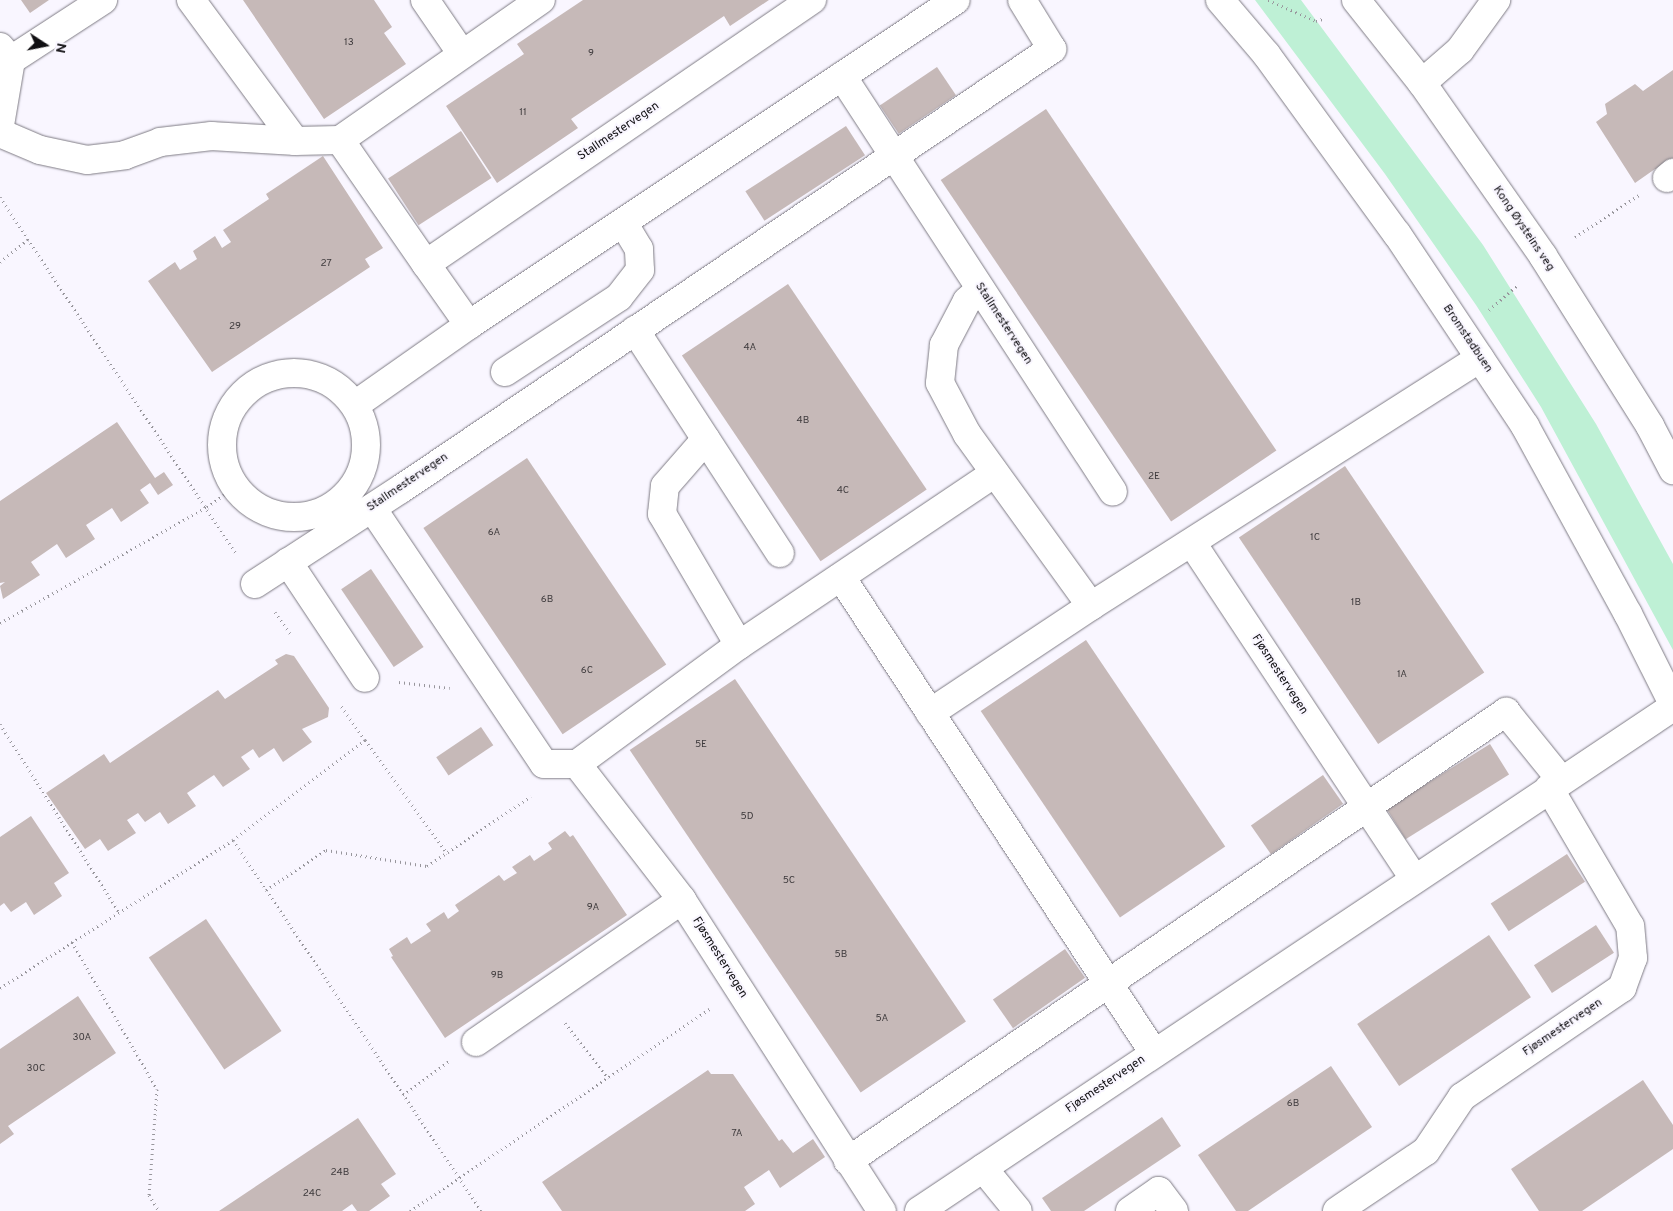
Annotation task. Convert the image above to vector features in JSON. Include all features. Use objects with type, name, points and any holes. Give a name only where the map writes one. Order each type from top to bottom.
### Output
[{"type":"street","points":[[0,125],[6,54],[103,0]]},
{"type":"street","points":[[191,0],[295,141]]},
{"type":"street","points":[[425,0],[462,54]]},
{"type":"street","points":[[0,133],[40,150],[87,160],[125,155],[160,142],[212,136],[295,141],[340,140],[541,0]]},
{"type":"street","name":"Stallmestervegen","points":[[426,264],[812,0]]},
{"type":"street","points":[[355,405],[469,325],[956,0]]},
{"type":"street","name":"Stallmestervegen","points":[[255,584],[372,508],[1052,49],[1022,0]]},
{"type":"street","name":"Bromstadbuen","points":[[1220,0],[1266,54],[1392,226],[1525,426],[1628,614],[1673,705]]},
{"type":"street","name":"Kong Øysteins veg","points":[[1356,0],[1422,83],[1543,256],[1650,426],[1673,470]]},
{"type":"street","points":[[1422,83],[1460,50],[1496,0]]},
{"type":"street","name":"Stallmestervegen","points":[[842,76],[892,157],[1113,491]]},
{"type":"street","points":[[340,140],[469,325]]},
{"type":"street","points":[[505,372],[624,290],[640,270],[639,249],[623,222]]},
{"type":"street","points":[[980,289],[967,301],[944,345],[940,383],[967,434],[1091,606]]},
{"type":"street","points":[[635,330],[780,553]]},
{"type":"street","points":[[930,712],[1091,606],[1480,358]]},
{"type":"street","points":[[297,372],[320,377],[340,388],[355,405],[365,428],[366,454],[359,478],[345,498],[324,512],[299,518],[274,515],[252,504],[234,487],[224,466],[221,443],[226,420],[237,400],[254,384],[275,375],[297,372]]},
{"type":"street","points":[[706,439],[665,486],[662,514],[739,645]]},
{"type":"street","points":[[372,508],[544,764],[577,764],[739,645],[995,473]]},
{"type":"street","name":"Fjøsmestervegen","points":[[1192,542],[1414,879]]},
{"type":"street","points":[[288,562],[364,678]]},
{"type":"street","name":"Fjøsmestervegen","points":[[841,577],[1154,1053]]},
{"type":"street","name":"Fjøsmestervegen","points":[[919,1211],[1673,705]]},
{"type":"street","name":"Fjøsmestervegen","points":[[848,1161],[1506,712],[1555,784],[1630,926],[1633,958],[1622,988],[1462,1097],[1426,1151],[1337,1211]]},
{"type":"street","name":"Fjøsmestervegen","points":[[577,764],[682,900],[848,1161],[882,1211]]},
{"type":"street","points":[[476,1042],[682,900]]},
{"type":"street","points":[[983,1168],[1018,1211]]},
{"type":"street","points":[[1130,1211],[1159,1191],[1174,1211]]},
{"type":"path","points":[[1268,0],[1316,21],[1330,16]]},
{"type":"path","points":[[1575,237],[1670,175]]},
{"type":"path","points":[[0,197],[207,508],[255,584],[293,638]]},
{"type":"path","points":[[0,262],[28,239]]},
{"type":"path","points":[[0,623],[207,508],[234,487]]},
{"type":"path","points":[[364,678],[496,692]]},
{"type":"path","points":[[338,701],[447,853]]},
{"type":"path","points":[[0,724],[119,912]]},
{"type":"path","points":[[0,988],[233,840],[365,740]]},
{"type":"path","points":[[266,890],[326,850],[427,866],[577,764]]},
{"type":"path","points":[[233,840],[481,1211]]},
{"type":"path","points":[[72,942],[157,1089],[149,1195],[159,1211]]},
{"type":"path","points":[[410,1211],[739,989]]},
{"type":"path","points":[[544,995],[608,1078]]},
{"type":"path","points":[[403,1095],[476,1042]]},
{"type":"green space","points":[[1255,0],[1301,0],[1483,245],[1596,424],[1673,564],[1673,650],[1541,407],[1476,305],[1385,174]]},
{"type":"building","points":[[21,0],[49,0],[30,13]]},
{"type":"building","points":[[243,0],[374,0],[392,27],[384,33],[406,64],[324,119]]},
{"type":"building","points":[[583,0],[769,0],[730,26],[724,16],[571,119],[578,128],[497,183],[446,106],[524,54],[517,44]]},
{"type":"building","points":[[937,67],[956,95],[899,134],[880,106]]},
{"type":"building","points":[[1673,70],[1673,168],[1660,177],[1655,169],[1635,183],[1596,122],[1607,114],[1605,104],[1635,84],[1643,91]]},
{"type":"building","points":[[1046,109],[1276,451],[1171,522],[941,180]]},
{"type":"building","points":[[846,126],[865,155],[764,221],[745,191]]},
{"type":"building","points":[[461,131],[491,178],[419,225],[388,178]]},
{"type":"building","points":[[323,156],[383,248],[365,259],[370,267],[212,372],[148,281],[175,262],[180,270],[197,259],[193,251],[215,236],[222,248],[231,242],[223,230],[269,199],[266,194]]},
{"type":"building","points":[[788,284],[927,490],[821,561],[682,356]]},
{"type":"building","points":[[117,422],[155,478],[164,472],[173,485],[158,495],[150,483],[140,490],[149,503],[121,522],[112,508],[86,525],[95,539],[66,558],[57,544],[31,562],[40,575],[3,599],[0,586],[5,582],[0,583],[0,501]]},
{"type":"building","points":[[527,458],[666,664],[563,734],[423,528]]},
{"type":"building","points":[[1345,466],[1484,672],[1378,744],[1239,538]]},
{"type":"building","points":[[371,569],[424,647],[394,667],[341,589]]},
{"type":"building","points":[[1086,640],[1225,846],[1120,917],[981,711]]},
{"type":"building","points":[[286,654],[294,656],[329,708],[328,717],[302,729],[312,742],[283,762],[274,748],[259,758],[253,749],[241,757],[250,769],[223,787],[214,775],[187,793],[196,806],[168,824],[160,812],[145,822],[138,813],[127,820],[136,833],[108,851],[100,839],[85,849],[46,793],[104,754],[110,763],[218,690],[225,699],[278,664],[275,660]]},
{"type":"building","points":[[735,679],[966,1021],[861,1092],[630,750]]},
{"type":"building","points":[[481,727],[493,745],[449,775],[436,757]]},
{"type":"building","points":[[1490,744],[1509,775],[1406,839],[1387,809]]},
{"type":"building","points":[[1323,775],[1343,804],[1271,854],[1251,825]]},
{"type":"building","points":[[31,816],[69,873],[54,883],[62,896],[34,915],[26,902],[11,912],[4,903],[0,906],[0,837]]},
{"type":"building","points":[[565,831],[570,837],[573,835],[627,915],[445,1038],[391,957],[393,956],[389,949],[407,937],[411,944],[431,931],[426,924],[444,912],[448,919],[459,911],[455,905],[499,875],[504,881],[517,873],[512,867],[530,855],[534,861],[552,849],[548,843]]},
{"type":"building","points":[[1567,854],[1585,882],[1509,931],[1491,904]]},
{"type":"building","points":[[206,919],[281,1031],[224,1070],[149,958]]},
{"type":"building","points":[[1596,925],[1614,953],[1552,993],[1534,965]]},
{"type":"building","points":[[1489,935],[1531,997],[1399,1086],[1357,1024]]},
{"type":"building","points":[[1065,949],[1085,978],[1013,1028],[993,999]]},
{"type":"building","points":[[78,996],[116,1053],[8,1126],[14,1134],[0,1144],[0,1049]]},
{"type":"building","points":[[1331,1066],[1372,1127],[1248,1211],[1236,1211],[1198,1155]]},
{"type":"building","points":[[708,1070],[711,1074],[733,1074],[779,1141],[782,1139],[793,1153],[813,1139],[825,1157],[780,1188],[769,1170],[744,1187],[755,1204],[745,1211],[562,1211],[542,1182]]},
{"type":"building","points":[[1643,1080],[1673,1125],[1673,1149],[1582,1211],[1539,1211],[1511,1169]]},
{"type":"building","points":[[1162,1117],[1181,1146],[1084,1211],[1051,1211],[1042,1198]]},
{"type":"building","points":[[358,1118],[396,1174],[381,1184],[390,1196],[369,1211],[357,1211],[352,1204],[342,1211],[219,1211]]}]
